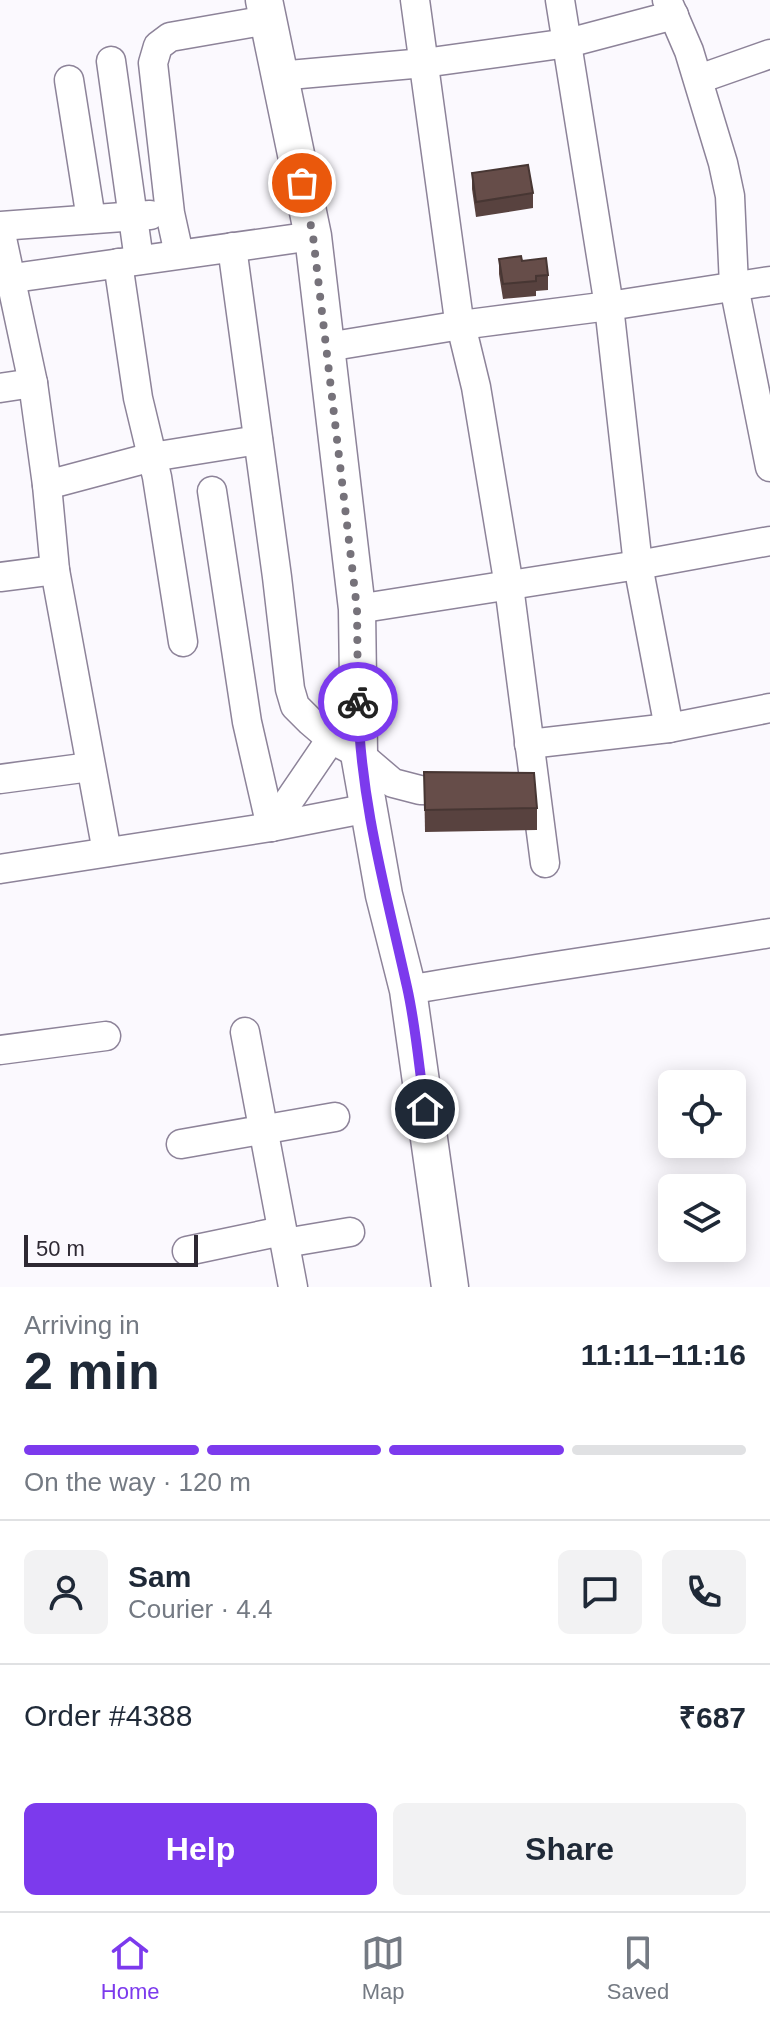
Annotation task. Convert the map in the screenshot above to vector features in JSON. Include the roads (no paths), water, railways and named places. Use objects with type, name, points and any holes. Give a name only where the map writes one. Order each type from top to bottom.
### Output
[{"type":"main road","points":[[265,10],[313,236],[357,609],[345,746],[369,808],[384,895],[404,974],[450,1287]]},
{"type":"street","points":[[415,0],[461,325],[476,387],[509,586],[529,744],[511,788],[545,863]]},
{"type":"street","points":[[560,0],[609,306],[638,565],[669,728]]},
{"type":"street","points":[[278,76],[424,63],[568,43],[671,8],[699,79],[730,196],[734,286],[770,467]]},
{"type":"street","points":[[179,254],[170,213],[153,63],[158,46],[170,37],[265,10]]},
{"type":"street","points":[[699,79],[770,54]]},
{"type":"street","points":[[111,61],[134,216],[128,261],[138,398],[152,457],[183,642]]},
{"type":"street","points":[[69,80],[91,219]]},
{"type":"street","points":[[107,852],[55,570],[33,383],[5,279],[0,228],[170,213]]},
{"type":"street","points":[[5,279],[313,236]]},
{"type":"street","points":[[232,247],[290,689],[295,706],[393,783],[420,790],[451,792],[511,788]]},
{"type":"street","points":[[327,347],[770,281]]},
{"type":"street","points":[[0,388],[33,383]]},
{"type":"street","points":[[47,485],[152,457],[258,440]]},
{"type":"street","points":[[212,491],[247,722],[271,827]]},
{"type":"street","points":[[357,609],[770,541]]},
{"type":"street","points":[[0,577],[55,570]]},
{"type":"street","points":[[529,744],[669,728],[770,708]]},
{"type":"street","points":[[271,827],[345,746]]},
{"type":"street","points":[[0,779],[90,767]]},
{"type":"street","points":[[0,866],[271,827],[369,808]]},
{"type":"street","points":[[404,974],[545,966],[671,950],[770,933]]},
{"type":"street","points":[[245,1032],[293,1287]]},
{"type":"street","points":[[0,1050],[106,1036]]},
{"type":"street","points":[[181,1144],[335,1117]]},
{"type":"street","points":[[187,1251],[284,1237],[350,1232]]}]
